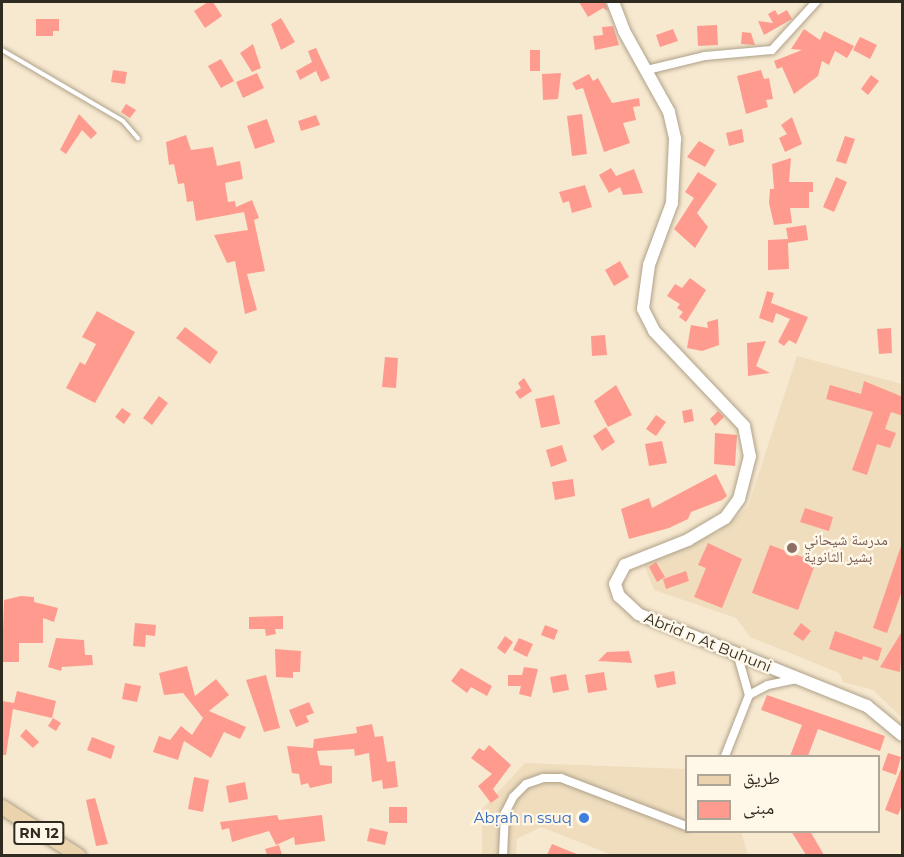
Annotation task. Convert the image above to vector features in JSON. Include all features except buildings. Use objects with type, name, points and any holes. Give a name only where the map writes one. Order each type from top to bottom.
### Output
[{"type":"main road","name":"RN 12","points":[[2,807],[79,855]]},
{"type":"street","name":"Abrid n At Buhuni","points":[[613,2],[624,31],[673,122],[676,169],[672,203],[644,285],[643,309],[654,331],[744,426],[750,456],[739,499],[725,518],[688,540],[625,565],[615,584],[625,603],[638,614],[867,706],[901,732]]},
{"type":"street","points":[[647,70],[705,56],[772,50],[816,2]]},
{"type":"street","points":[[725,755],[749,695],[737,653]]},
{"type":"street","points":[[749,695],[768,685],[800,678]]},
{"type":"street","points":[[503,855],[505,813],[513,796],[526,784],[543,778],[561,778],[685,825]]},
{"type":"lane","points":[[2,50],[123,121],[138,138]]},
{"type":"shaded area","name":"مدرسة شيحاني بشير الثانوية","points":[[797,356],[902,384],[902,718],[873,690],[843,682],[839,673],[750,637],[736,618],[654,590],[644,564],[718,532],[748,507]]},
{"type":"shaded area","name":"Abṛah n ssuq","points":[[525,763],[685,769],[685,833],[741,833],[748,855],[612,855],[541,827],[517,839],[516,855],[482,856],[482,809]]},
{"type":"place","name":"مدرسة شيحاني بشير الثانوية","points":[[792,548]]},
{"type":"place","name":"Abṛah n ssuq","points":[[584,818]]}]
